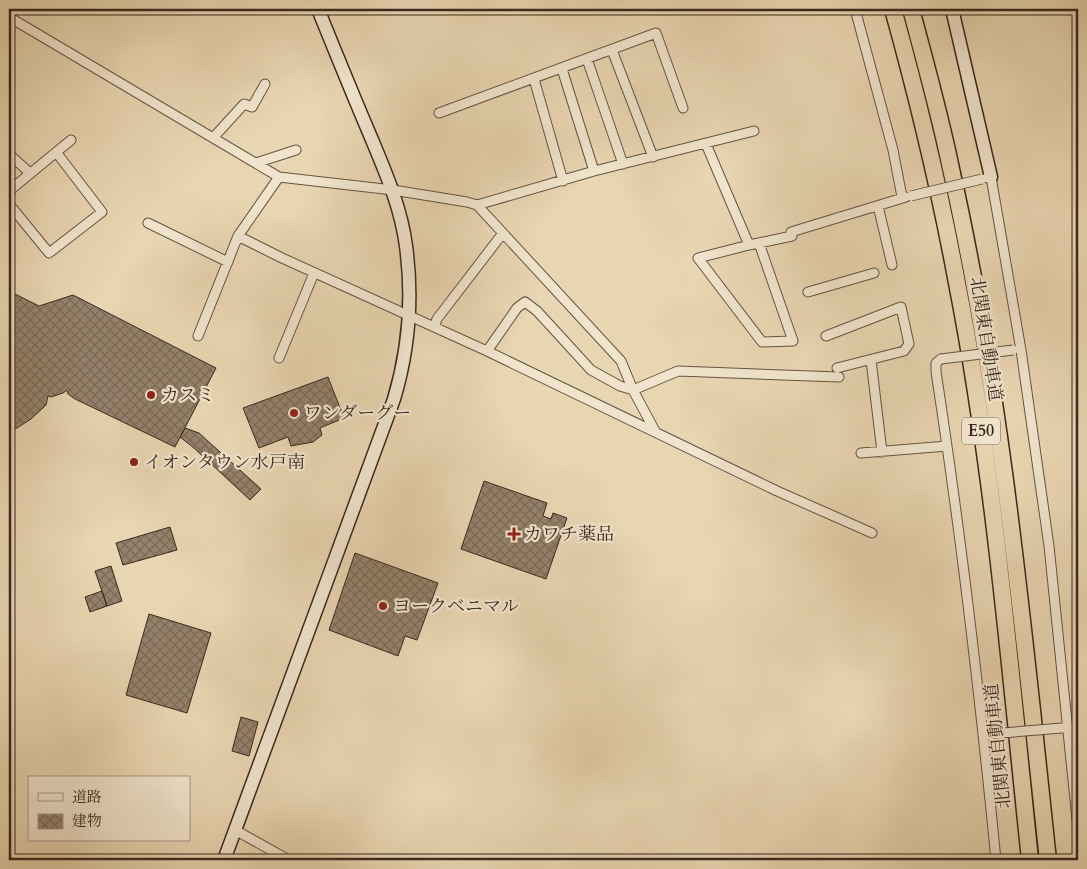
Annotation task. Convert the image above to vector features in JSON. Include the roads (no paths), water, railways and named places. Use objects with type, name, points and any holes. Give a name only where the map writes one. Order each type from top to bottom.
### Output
[{"type":"highway","name":"北関東自動車道","points":[[893,9],[934,171],[958,285],[994,524],[1030,860]]},
{"type":"highway","name":"北関東自動車道","points":[[911,9],[951,168],[974,282],[993,395],[1010,522],[1048,860]]},
{"type":"street","points":[[224,860],[394,399],[407,342],[410,315],[406,245],[392,190],[318,9]]},
{"type":"street","points":[[855,9],[906,196]]},
{"type":"street","points":[[952,9],[986,178],[1017,350],[1049,546],[1065,728],[1078,829]]},
{"type":"street","points":[[9,17],[279,177],[392,190],[477,205],[620,361],[655,431]]},
{"type":"street","points":[[439,113],[656,33],[683,108]]},
{"type":"street","points":[[612,50],[653,157]]},
{"type":"street","points":[[587,60],[624,164]]},
{"type":"street","points":[[562,69],[594,172]]},
{"type":"street","points":[[534,79],[563,181]]},
{"type":"street","points":[[213,138],[244,104],[252,107],[265,84]]},
{"type":"street","points":[[477,205],[594,172],[754,131]]},
{"type":"street","points":[[9,191],[71,140]]},
{"type":"street","points":[[706,144],[749,245]]},
{"type":"street","points":[[256,163],[296,150]]},
{"type":"street","points":[[9,204],[49,253],[102,212],[56,152]]},
{"type":"street","points":[[9,154],[30,173]]},
{"type":"street","points":[[198,336],[238,236],[279,177]]},
{"type":"street","points":[[759,243],[793,341],[762,342],[698,258],[792,234],[906,196],[986,178]]},
{"type":"street","points":[[878,206],[892,265]]},
{"type":"street","points":[[148,223],[228,262]]},
{"type":"street","points":[[434,327],[437,319],[503,233]]},
{"type":"street","points":[[238,236],[314,273],[487,351],[655,431],[742,475],[872,533]]},
{"type":"street","points":[[280,358],[314,273]]},
{"type":"street","points":[[808,292],[874,273]]},
{"type":"street","points":[[487,351],[517,308],[525,302],[536,311],[591,370],[620,386],[633,390],[678,371],[838,373],[870,360],[904,351],[909,344],[902,307],[826,336]]},
{"type":"street","points":[[996,860],[987,734],[936,363],[941,359],[1017,350]]},
{"type":"street","points":[[870,360],[882,452]]},
{"type":"street","points":[[861,453],[947,446]]},
{"type":"street","points":[[987,734],[1065,728]]},
{"type":"street","points":[[235,830],[289,860]]},
{"type":"place","name":"カスミ","points":[[151,395]]},
{"type":"place","name":"ワンダーグー","points":[[294,413]]},
{"type":"place","name":"イオンタウン水戸南","points":[[134,462]]},
{"type":"place","name":"カワチ薬品","points":[[514,534]]},
{"type":"place","name":"ヨークベニマル","points":[[383,606]]}]
